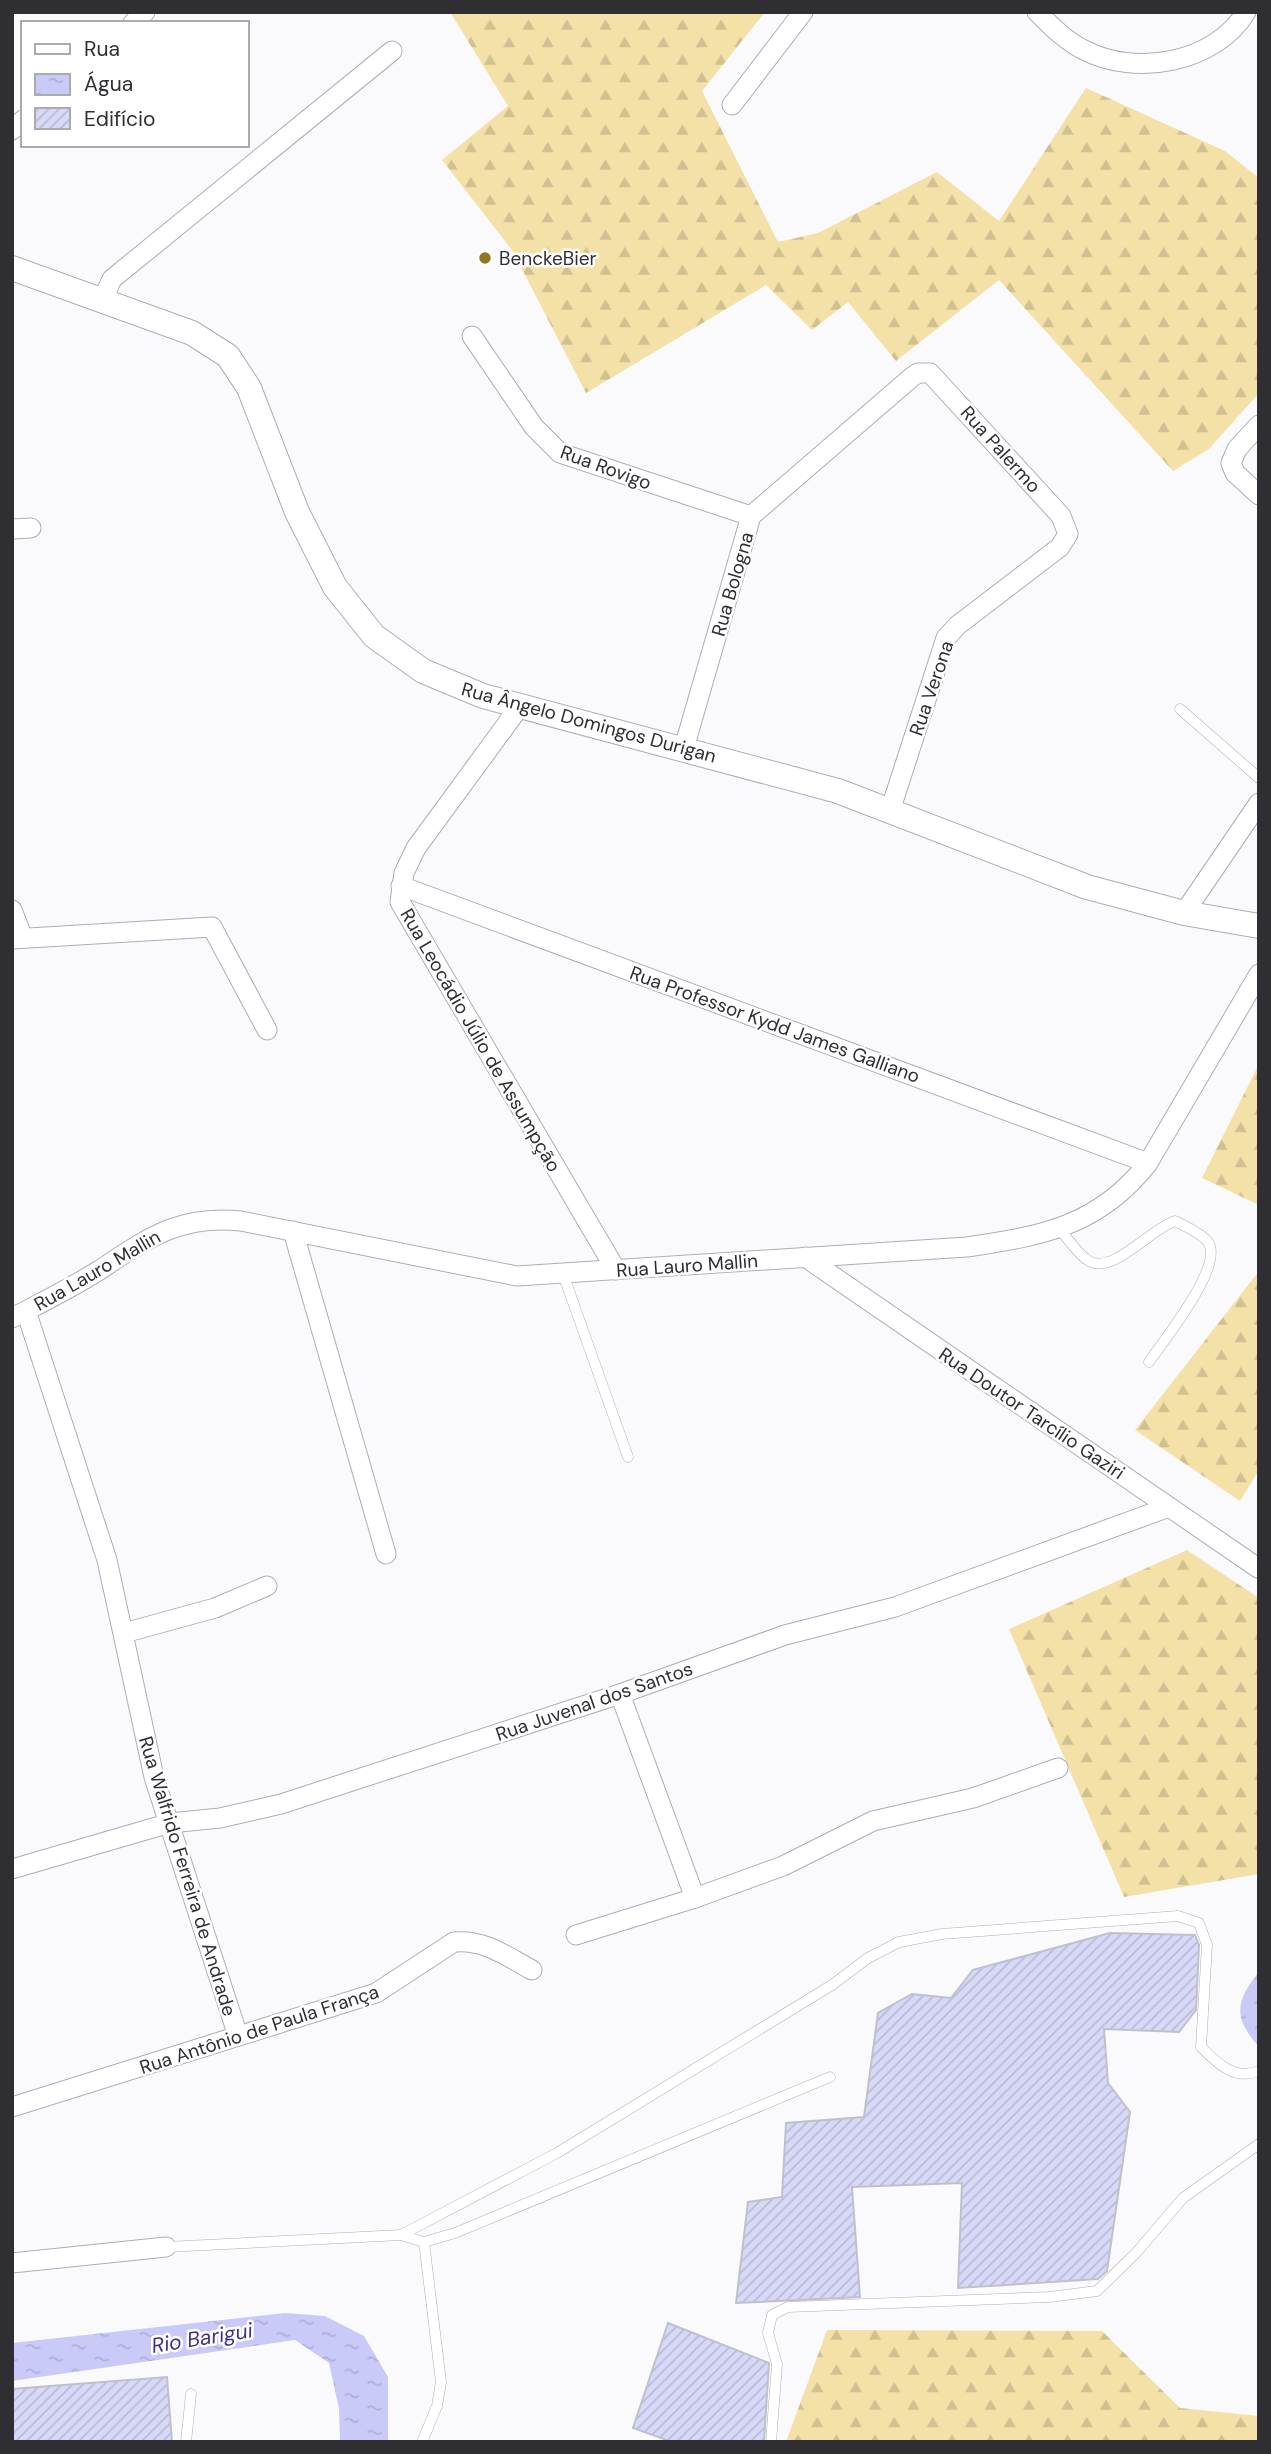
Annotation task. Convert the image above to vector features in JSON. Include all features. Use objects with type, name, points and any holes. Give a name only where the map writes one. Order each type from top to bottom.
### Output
[{"type":"street","points":[[732,105],[803,12]]},
{"type":"street","points":[[1037,12],[1060,34],[1086,51],[1146,63],[1201,52],[1223,38],[1247,12]]},
{"type":"street","points":[[103,299],[112,279],[392,51]]},
{"type":"street","name":"Rua Ângelo Domingos Durigan","points":[[12,268],[192,333],[212,344],[239,369],[250,387],[316,553],[355,615],[374,636],[423,671],[455,686],[520,706],[805,781],[890,811],[1037,871],[1184,913],[1259,926]]},
{"type":"street","name":"Rua Rovigo","points":[[472,336],[534,427],[560,453],[751,516]]},
{"type":"street","name":"Rua Bologna","points":[[684,748],[751,516],[912,377],[925,372]]},
{"type":"street","name":"Rua Palermo","points":[[925,372],[936,377],[1061,516],[1068,534]]},
{"type":"street","points":[[1259,425],[1237,449],[1231,463],[1235,472],[1259,495]]},
{"type":"street","name":"Rua Verona","points":[[890,811],[946,638],[958,625],[1060,547],[1068,534]]},
{"type":"street","name":"Rua Leocádio Júlio de Assumpção","points":[[520,706],[416,848],[401,886],[400,902],[616,1270]]},
{"type":"street","points":[[1184,913],[1259,803]]},
{"type":"street","name":"Rua Professor Kydd James Galliano","points":[[401,886],[1148,1163]]},
{"type":"street","points":[[12,910],[18,939],[212,927],[267,1030]]},
{"type":"street","name":"Rua Lauro Mallin","points":[[19,1314],[98,1271],[135,1245],[177,1225],[219,1218],[501,1274],[563,1274],[967,1247],[1059,1229],[1094,1213],[1116,1198],[1148,1163],[1259,974]]},
{"type":"street","points":[[293,1231],[386,1554]]},
{"type":"street","name":"Rua Doutor Tarcílio Gaziri","points":[[805,1257],[1258,1568]]},
{"type":"street","name":"Rua Walfrido Ferreira de Andrade","points":[[19,1314],[107,1560],[154,1777],[238,2036]]},
{"type":"street","name":"Rua Juvenal dos Santos","points":[[12,1869],[170,1823],[220,1818],[281,1804],[620,1694],[776,1638],[921,1598],[1169,1507]]},
{"type":"street","points":[[124,1633],[215,1608],[267,1586]]},
{"type":"street","points":[[620,1694],[695,1898]]},
{"type":"street","points":[[576,1934],[695,1898],[800,1859],[873,1821],[973,1798],[1058,1768]]},
{"type":"street","name":"Rua Antônio de Paula França","points":[[12,2106],[386,1989],[454,1942],[487,1945],[531,1970]]},
{"type":"street","points":[[12,2263],[166,2247]]},
{"type":"lane","points":[[1180,709],[1259,778]]},
{"type":"lane","points":[[1059,1229],[1088,1261],[1103,1265],[1116,1261],[1160,1226],[1175,1221],[1208,1241],[1213,1256],[1206,1277],[1149,1362]]},
{"type":"lane","points":[[563,1274],[628,1457]]},
{"type":"lane","points":[[401,2235],[557,2154],[832,1985],[868,1958],[900,1942],[942,1934],[1178,1916],[1199,1923],[1207,1945],[1201,2047],[1224,2071],[1259,2071]]},
{"type":"lane","points":[[166,2247],[401,2235],[424,2242],[455,2233],[830,2077]]},
{"type":"lane","points":[[771,2442],[777,2364],[768,2333],[772,2315],[788,2308],[1049,2297],[1097,2291],[1136,2253],[1183,2198],[1259,2144]]},
{"type":"lane","points":[[422,2442],[437,2406],[441,2382],[424,2242]]},
{"type":"lane","points":[[186,2442],[191,2395]]},
{"type":"green space","points":[[450,12],[765,12],[702,91],[778,242],[818,233],[937,172],[999,221],[1086,88],[1225,151],[1259,178],[1259,393],[1209,449],[1173,471],[999,280],[896,361],[848,302],[812,330],[766,285],[586,393],[512,250],[442,160],[508,106]]},
{"type":"green space","points":[[1259,1064],[1259,1205],[1202,1178]]},
{"type":"green space","points":[[1259,1271],[1259,1470],[1240,1501],[1135,1430]]},
{"type":"green space","points":[[1187,1550],[1259,1598],[1259,1874],[1124,1897],[1009,1629]]},
{"type":"green space","points":[[827,2330],[1102,2331],[1180,2408],[1259,2416],[1259,2442],[786,2442]]},
{"type":"water","points":[[1259,1972],[1259,2047],[1245,2027],[1240,2010],[1245,1992]]},
{"type":"water","name":"Rio Barigui","points":[[285,2313],[325,2316],[364,2336],[388,2377],[388,2442],[340,2442],[339,2409],[329,2363],[295,2340],[12,2381],[12,2343]]},
{"type":"building","points":[[1110,1933],[1195,1935],[1199,1945],[1196,2010],[1179,2032],[1104,2029],[1108,2083],[1130,2112],[1107,2271],[1098,2279],[958,2288],[962,2183],[852,2187],[860,2297],[736,2303],[748,2202],[782,2197],[786,2123],[864,2117],[878,2013],[912,1994],[951,1998],[973,1970]]},
{"type":"building","points":[[668,2323],[769,2363],[764,2442],[672,2442],[633,2428]]},
{"type":"building","points":[[167,2377],[172,2442],[12,2442],[12,2389]]},
{"type":"place","name":"BenckeBier","points":[[485,258]]}]
